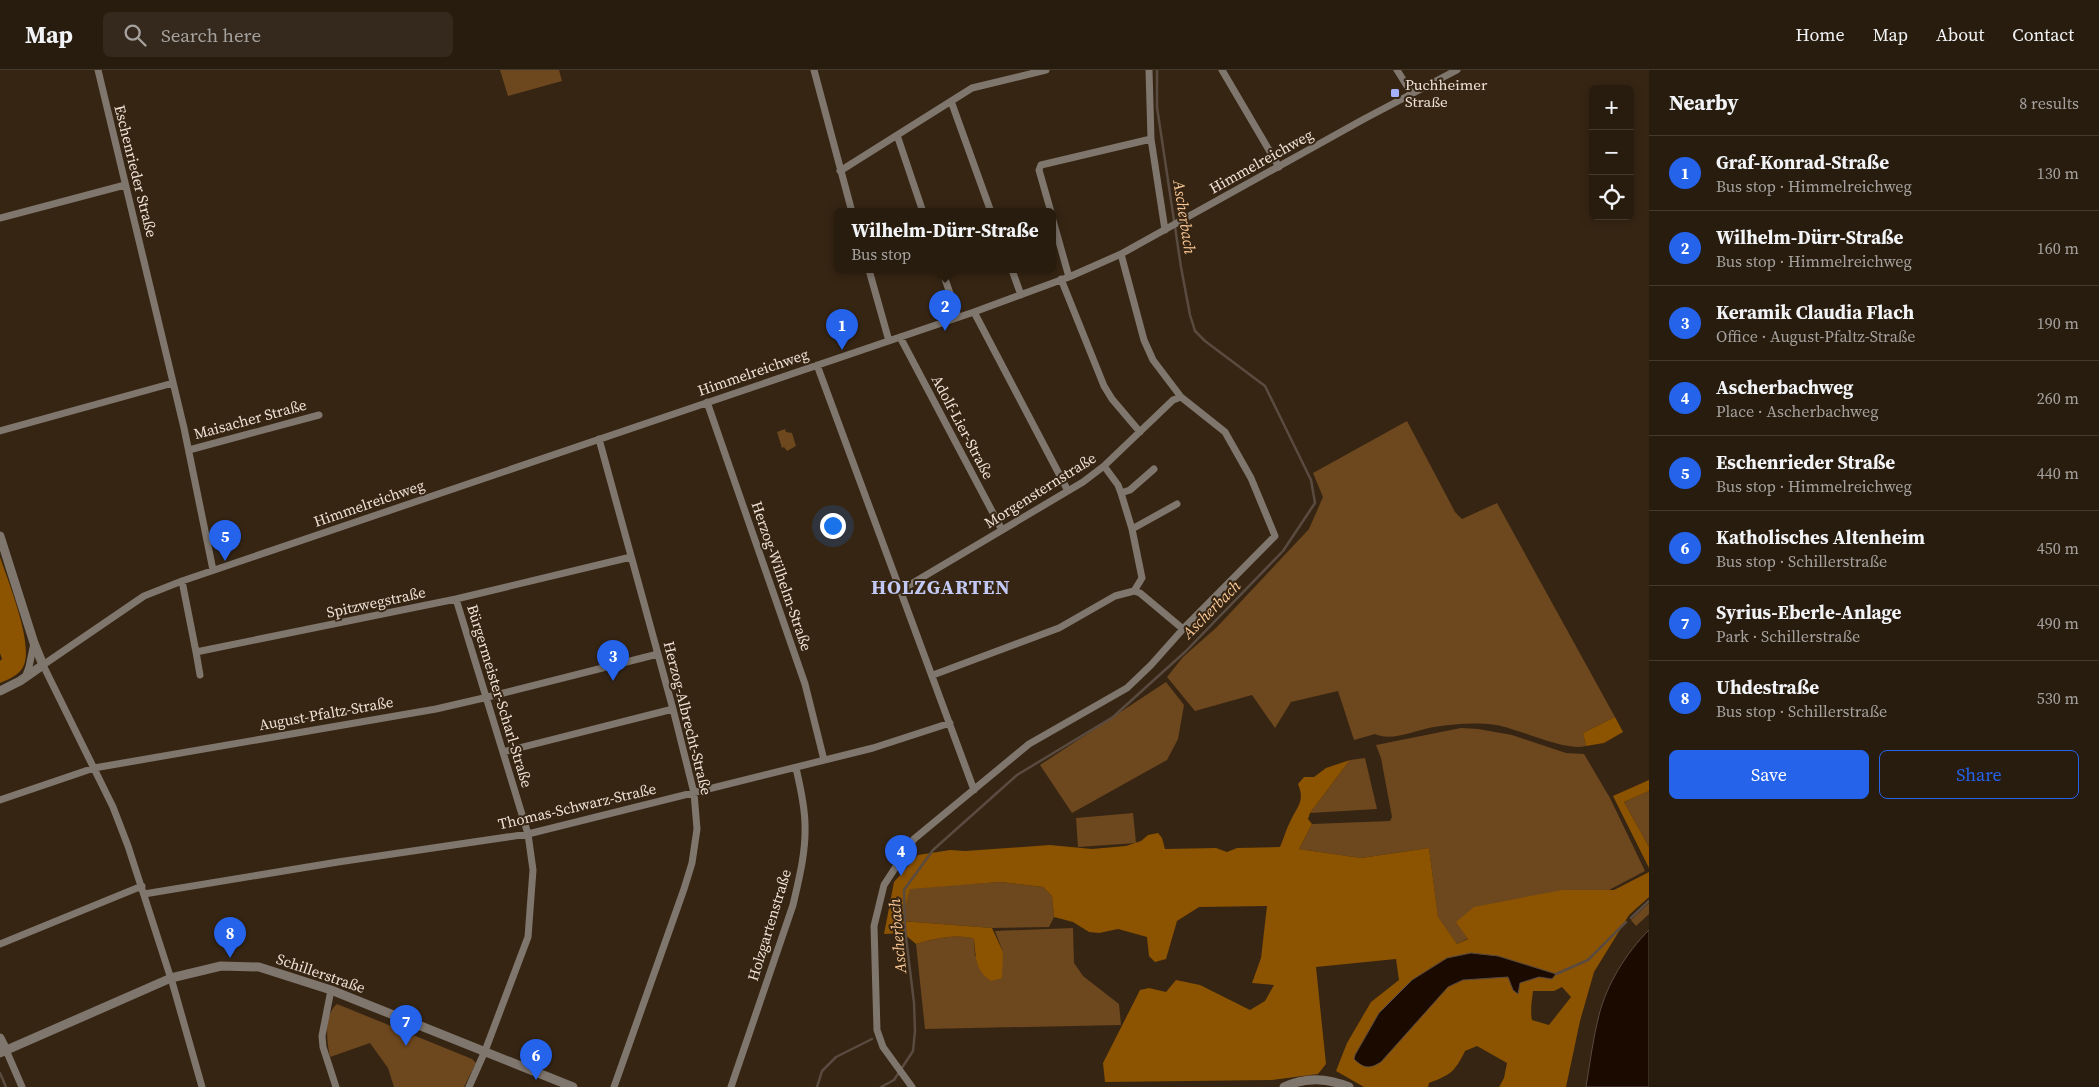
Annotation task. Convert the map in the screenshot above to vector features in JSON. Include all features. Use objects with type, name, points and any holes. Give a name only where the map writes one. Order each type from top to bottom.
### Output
[{"type":"street","name":"Eschenrieder Straße","points":[[98,70],[189,450],[214,570]]},
{"type":"street","points":[[814,70],[851,208]]},
{"type":"street","points":[[840,171],[972,88],[1046,70]]},
{"type":"street","points":[[1149,70],[1151,138],[1168,229]]},
{"type":"street","points":[[1222,70],[1279,166]]},
{"type":"street","points":[[1397,70],[1412,94]]},
{"type":"street","name":"Himmelreichweg","points":[[43,665],[144,596],[182,581],[958,318],[1069,276],[1121,254],[1168,229],[1364,118],[1456,70]]},
{"type":"street","points":[[951,101],[990,208]]},
{"type":"street","points":[[897,135],[922,208]]},
{"type":"street","points":[[1050,208],[1039,170],[1041,165],[1151,138]]},
{"type":"street","points":[[0,218],[125,185]]},
{"type":"street","points":[[1056,231],[1069,276]]},
{"type":"street","points":[[912,1087],[901,1075],[883,1047],[877,1030],[874,926],[884,885],[914,839],[1029,744],[1126,688],[1151,665],[1275,536],[1251,478],[1225,432],[1182,397],[1153,360],[1147,346],[1121,254]]},
{"type":"street","points":[[870,273],[889,340]]},
{"type":"street","points":[[943,273],[958,318]]},
{"type":"street","points":[[1013,273],[1021,295]]},
{"type":"street","points":[[1061,279],[1104,386],[1112,400],[1140,432]]},
{"type":"street","points":[[974,312],[1068,491]]},
{"type":"street","name":"Adolf-Lier-Straße","points":[[900,337],[1002,530]]},
{"type":"street","points":[[816,365],[933,675],[974,790]]},
{"type":"street","points":[[0,431],[173,382]]},
{"type":"street","name":"Morgensternstraße","points":[[900,590],[1068,491],[1104,466],[1173,400],[1182,397]]},
{"type":"street","name":"Herzog-Wilhelm-Straße","points":[[707,402],[805,684],[824,760]]},
{"type":"street","name":"Maisacher Straße","points":[[189,450],[319,415]]},
{"type":"street","name":"Herzog-Albrecht-Straße","points":[[598,440],[673,709],[694,793],[697,829],[691,867],[614,1087]]},
{"type":"street","points":[[1104,466],[1118,485],[1132,529],[1142,578],[1134,591]]},
{"type":"street","points":[[1121,493],[1130,490],[1154,469]]},
{"type":"street","points":[[1132,529],[1178,504]]},
{"type":"street","points":[[0,536],[34,643],[113,807],[142,886],[202,1087]]},
{"type":"street","name":"Spitzwegstraße","points":[[196,652],[456,599],[631,557]]},
{"type":"street","points":[[182,581],[200,675]]},
{"type":"street","points":[[933,675],[979,660],[1059,628],[1116,596],[1134,591],[1183,630]]},
{"type":"street","name":"Bürgermeister-Scharl-Straße","points":[[456,599],[488,697],[528,834],[533,870],[528,937],[485,1051],[469,1087]]},
{"type":"street","points":[[24,678],[29,668],[34,643]]},
{"type":"street","name":"August-Pfaltz-Straße","points":[[0,800],[94,768],[436,708],[488,697],[658,654]]},
{"type":"street","points":[[0,691],[43,665]]},
{"type":"street","points":[[504,752],[673,709]]},
{"type":"street","name":"Thomas-Schwarz-Straße","points":[[144,894],[358,859],[528,834],[873,748],[950,723]]},
{"type":"street","name":"Holzgartenstraße","points":[[731,1087],[793,905],[800,875],[806,823],[796,768]]},
{"type":"street","points":[[0,944],[142,886]]},
{"type":"street","name":"Schillerstraße","points":[[3,1052],[171,978],[222,966],[259,967],[331,990],[573,1087]]},
{"type":"street","points":[[331,990],[322,1036],[323,1047],[336,1087]]},
{"type":"street","points":[[0,1038],[3,1052],[22,1087]]},
{"type":"street","points":[[1284,1087],[1299,1082],[1318,1080],[1336,1082],[1349,1087]]},
{"type":"shaded area","points":[[500,70],[559,70],[562,81],[508,96]]},
{"type":"shaded area","points":[[1407,421],[1455,512],[1462,519],[1497,503],[1615,717],[1583,733],[1586,746],[1566,746],[1506,727],[1480,724],[1434,727],[1388,737],[1375,734],[1354,740],[1338,691],[1291,702],[1275,728],[1252,695],[1195,711],[1167,677],[1183,657],[1217,627],[1309,529],[1323,497],[1313,473]]},
{"type":"shaded area","points":[[785,429],[786,432],[792,433],[796,446],[787,451],[784,447],[782,448],[777,432]]},
{"type":"shaded area","points":[[0,557],[18,611],[26,655],[24,665],[20,671],[0,683],[0,661],[2,659],[0,653]]},
{"type":"shaded area","points":[[1166,682],[1184,705],[1178,739],[1167,760],[1072,813],[1040,765]]},
{"type":"shaded area","points":[[1615,717],[1623,732],[1604,743],[1586,746],[1583,733]]},
{"type":"shaded area","points":[[1461,728],[1512,735],[1566,753],[1584,754],[1610,798],[1645,871],[1609,890],[1562,890],[1457,944],[1438,918],[1429,848],[1361,858],[1299,849],[1312,824],[1390,821],[1392,817],[1381,758],[1376,745]]},
{"type":"shaded area","points":[[1365,758],[1377,809],[1310,813],[1350,760]]},
{"type":"shaded area","points":[[1350,760],[1310,813],[1308,819],[1312,824],[1299,849],[1361,858],[1429,848],[1438,917],[1457,944],[1468,939],[1456,922],[1474,907],[1562,890],[1614,890],[1649,872],[1649,897],[1629,915],[1594,972],[1580,1021],[1566,1087],[1499,1087],[1504,1078],[1507,1063],[1477,1046],[1465,1051],[1451,1072],[1429,1083],[1428,1087],[1364,1087],[1336,1071],[1347,1043],[1371,1002],[1399,980],[1396,959],[1316,967],[1326,1064],[1318,1074],[1272,1080],[1105,1082],[1103,1063],[1140,990],[1149,988],[1166,992],[1176,980],[1200,985],[1250,1010],[1265,1001],[1274,985],[1252,983],[1261,958],[1267,906],[1199,907],[1177,921],[1166,959],[1155,962],[1149,956],[1147,937],[1118,929],[1099,933],[1089,932],[1073,922],[1054,917],[1052,896],[1043,887],[1000,882],[910,889],[902,921],[992,928],[1003,952],[1002,978],[991,981],[979,968],[974,939],[952,937],[916,944],[903,933],[884,934],[894,882],[918,855],[950,850],[965,851],[1050,845],[1092,849],[1126,846],[1141,841],[1148,835],[1158,833],[1162,838],[1165,849],[1216,848],[1227,852],[1237,848],[1280,847],[1300,803],[1301,795],[1298,784],[1304,777],[1314,777],[1326,768]],"holes":[[[1471,953],[1498,956],[1556,974],[1552,979],[1539,977],[1520,983],[1518,994],[1513,990],[1508,977],[1463,980],[1448,987],[1381,1062],[1355,1055],[1379,1013],[1412,980],[1447,958]],[[1562,987],[1571,997],[1549,1025],[1532,1020],[1533,991],[1554,991]]]},
{"type":"shaded area","points":[[1649,780],[1649,791],[1624,802],[1649,847],[1649,868],[1613,796]]},
{"type":"shaded area","points":[[1649,791],[1649,847],[1624,802]]},
{"type":"shaded area","points":[[1133,813],[1136,843],[1078,847],[1076,818]]},
{"type":"shaded area","points":[[1000,882],[1043,887],[1052,896],[1054,917],[1049,927],[992,928],[902,921],[910,888]]},
{"type":"shaded area","points":[[1649,903],[1649,914],[1636,926],[1631,920]]},
{"type":"shaded area","points":[[1073,928],[1074,963],[1083,976],[1119,1004],[1121,1025],[925,1029],[916,944],[945,937],[967,937],[974,939],[975,956],[1003,952],[995,931]]},
{"type":"shaded area","points":[[1649,930],[1649,1087],[1586,1087],[1593,1042],[1607,992],[1625,959]]},
{"type":"shaded area","points":[[1471,953],[1498,956],[1556,974],[1552,979],[1539,977],[1520,983],[1518,994],[1513,990],[1508,977],[1463,980],[1448,987],[1381,1062],[1367,1067],[1354,1059],[1379,1013],[1412,980],[1447,958]]},
{"type":"shaded area","points":[[337,1004],[472,1059],[476,1063],[464,1087],[394,1087],[388,1068],[370,1043],[330,1057],[327,1029],[330,1015]]},
{"type":"waterway","name":"Ascherbach","points":[[881,1087],[894,1080],[913,1051],[915,1031],[914,1003],[905,929],[904,890],[933,850],[1017,775],[1113,717],[1186,651],[1283,551],[1315,503],[1311,480],[1265,386],[1205,341],[1195,331],[1181,267],[1157,107],[1157,70]]},
{"type":"waterway","points":[[1631,918],[1649,901]]},
{"type":"waterway","points":[[1556,974],[1588,960],[1626,922]]},
{"type":"waterway","points":[[817,1087],[822,1071],[836,1057],[872,1039]]},
{"type":"waterway","points":[[0,1073],[6,1087]]},
{"type":"place","name":"Puchheimer Straße","points":[[1395,93]]},
{"type":"place","name":"Wilhelm-Dürr-Straße","points":[[945,331]]},
{"type":"place","name":"Graf-Konrad-Straße","points":[[842,350]]},
{"type":"place","name":"Eschenrieder Straße","points":[[225,561]]},
{"type":"place","name":"Keramik Claudia Flach","points":[[613,681]]},
{"type":"place","name":"Ascherbachweg","points":[[901,876]]},
{"type":"place","name":"Uhdestraße","points":[[230,958]]},
{"type":"place","name":"Syrius-Eberle-Anlage","points":[[406,1046]]},
{"type":"place","name":"Katholisches Altenheim","points":[[536,1080]]},
{"type":"district","name":"HOLZGARTEN","points":[[941,587]]}]
